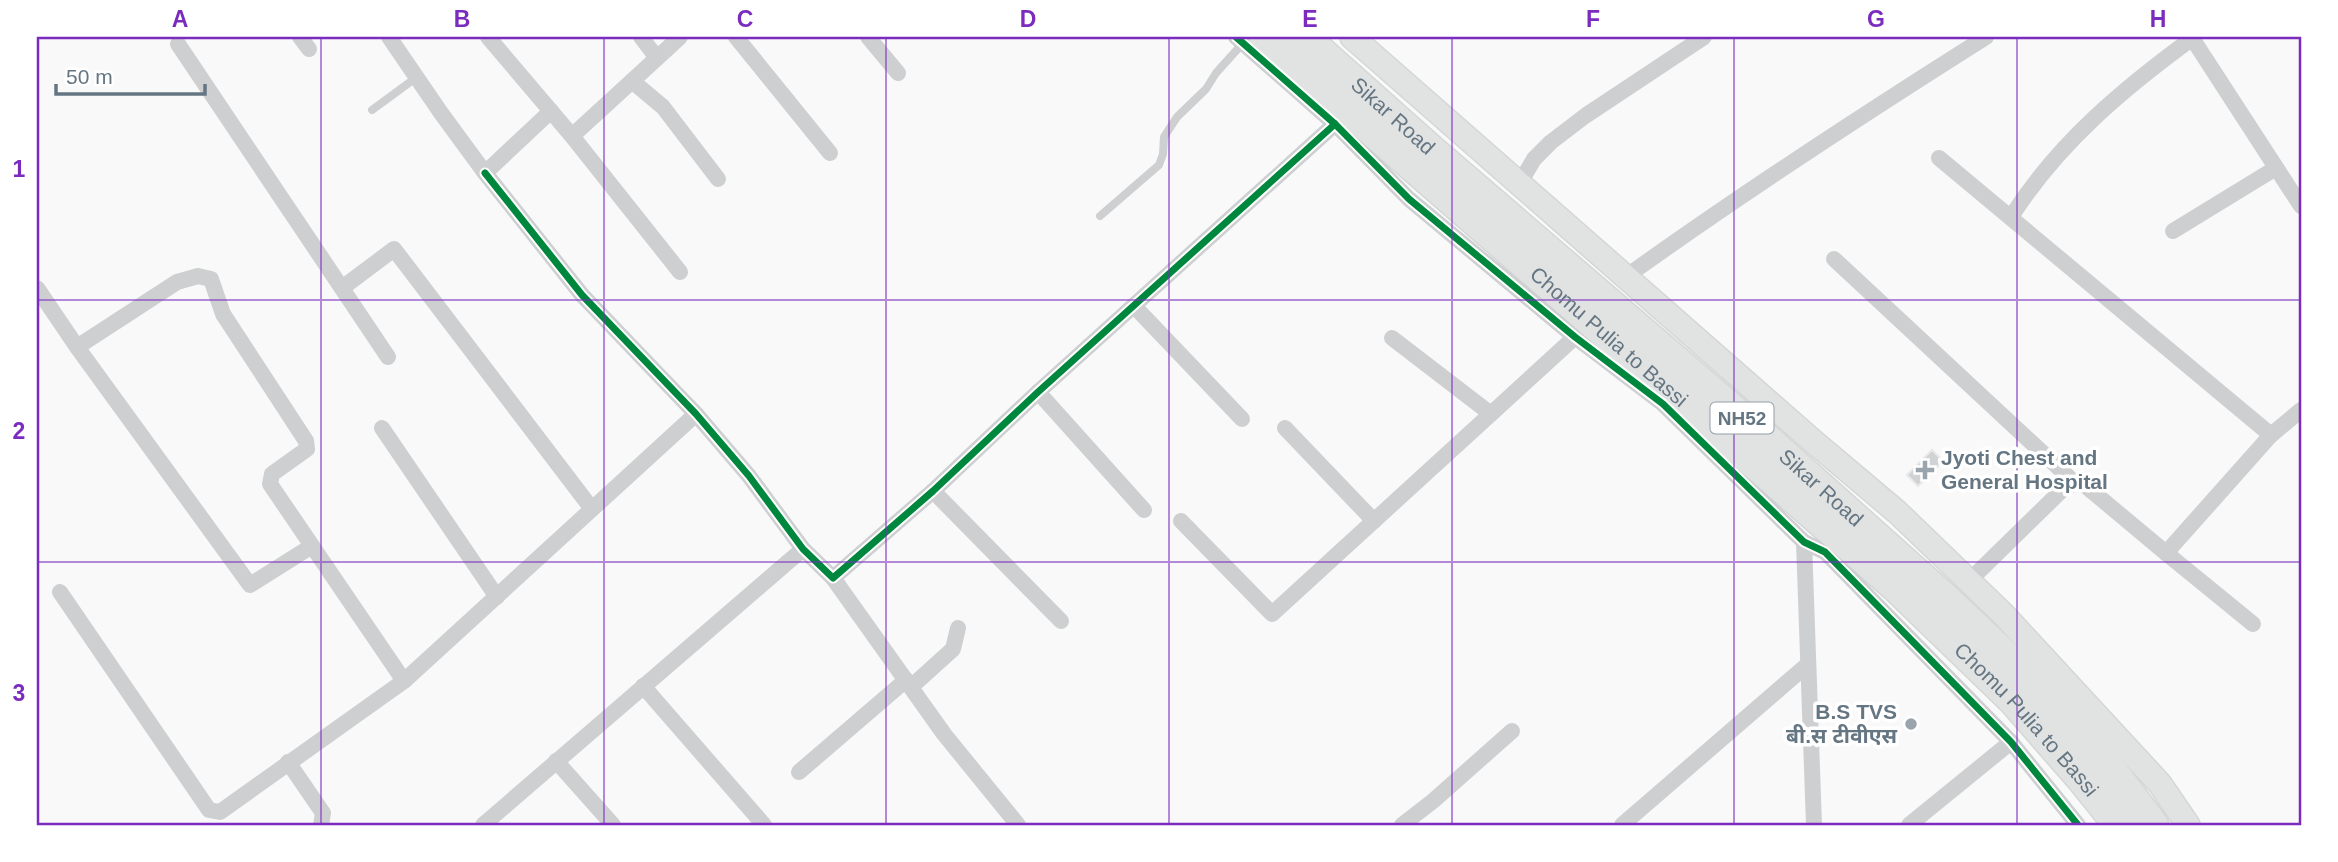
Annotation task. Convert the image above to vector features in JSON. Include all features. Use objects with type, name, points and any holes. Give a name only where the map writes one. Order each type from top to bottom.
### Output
[{"type":"highway","name":"Sikar Road","points":[[1304,37],[1432,151],[1754,428],[1950,603],[2053,701],[2103,758],[2153,825]]},
{"type":"highway","name":"Chomu Pulia to Bassi","points":[[1248,39],[1895,586],[2014,701],[2119,825]]},
{"type":"main road","points":[[1357,38],[1897,512],[2003,614],[2160,785],[2188,825]]},
{"type":"street","points":[[389,37],[485,173],[583,295],[696,414],[749,476],[803,549],[833,578],[944,734],[1018,825]]},
{"type":"street","points":[[488,37],[572,136],[680,272]]},
{"type":"street","points":[[641,37],[657,58]]},
{"type":"street","points":[[572,136],[680,37]]},
{"type":"street","points":[[736,37],[830,153]]},
{"type":"street","points":[[868,37],[898,73]]},
{"type":"street","points":[[1520,183],[1534,159],[1551,142],[1585,116],[1704,37]]},
{"type":"street","points":[[1627,276],[1803,154],[1986,37]]},
{"type":"street","points":[[2011,217],[2030,187],[2097,113],[2193,38],[2301,206]]},
{"type":"street","points":[[1248,39],[1409,199],[1575,337],[1663,404],[1804,542],[1825,552],[2011,742],[2078,825]]},
{"type":"street","points":[[178,44],[388,357]]},
{"type":"street","points":[[632,81],[663,107],[718,179]]},
{"type":"street","points":[[485,173],[551,111]]},
{"type":"street","points":[[833,578],[933,491],[1038,392],[1335,124]]},
{"type":"street","points":[[1939,158],[2271,435]]},
{"type":"street","points":[[2173,231],[2276,168]]},
{"type":"street","points":[[342,288],[394,249],[593,509]]},
{"type":"street","points":[[1834,259],[2075,483]]},
{"type":"street","points":[[77,347],[177,282],[198,276],[211,279],[223,314],[306,441],[307,449],[272,474],[270,484],[404,681]]},
{"type":"street","points":[[37,288],[250,585],[312,546]]},
{"type":"street","points":[[1134,306],[1242,419]]},
{"type":"street","points":[[1181,521],[1272,614],[1575,337]]},
{"type":"street","points":[[1392,338],[1491,414]]},
{"type":"street","points":[[1038,392],[1144,510]]},
{"type":"street","points":[[2166,553],[2271,435],[2301,410]]},
{"type":"street","points":[[60,592],[209,810],[220,812],[404,681],[696,414]]},
{"type":"street","points":[[382,428],[496,597]]},
{"type":"street","points":[[1285,428],[1374,521]]},
{"type":"street","points":[[1969,581],[2062,490],[2081,482],[2253,624]]},
{"type":"street","points":[[933,491],[1061,621]]},
{"type":"street","points":[[1804,542],[1814,825]]},
{"type":"street","points":[[483,825],[803,549]]},
{"type":"street","points":[[799,772],[953,649],[958,628]]},
{"type":"street","points":[[1622,825],[1807,665]]},
{"type":"street","points":[[643,686],[764,825]]},
{"type":"street","points":[[1402,825],[1512,731]]},
{"type":"street","points":[[1909,825],[2011,742]]},
{"type":"street","points":[[556,761],[613,825]]},
{"type":"street","points":[[288,762],[323,813],[321,825]]},
{"type":"lane","points":[[1100,216],[1159,165],[1164,137],[1177,117],[1206,89],[1216,73],[1248,39]]},
{"type":"lane","points":[[372,110],[417,78]]},
{"type":"building","points":[[1932,450],[1943,461],[1918,486],[1907,475]]},
{"type":"cycle path","points":[[1236,37],[1335,124],[1409,199],[1575,337],[1663,404],[1804,542],[1825,552],[2011,742],[2078,825]]},
{"type":"cycle path","points":[[485,173],[582,295],[696,414],[749,476],[803,549],[833,578],[933,491],[1038,392],[1335,124]]},
{"type":"place","name":"Jyoti Chest and General Hospital","points":[[1925,470]]},
{"type":"place","name":"B.S TVS बी.स टीवीएस","points":[[1911,724]]}]
